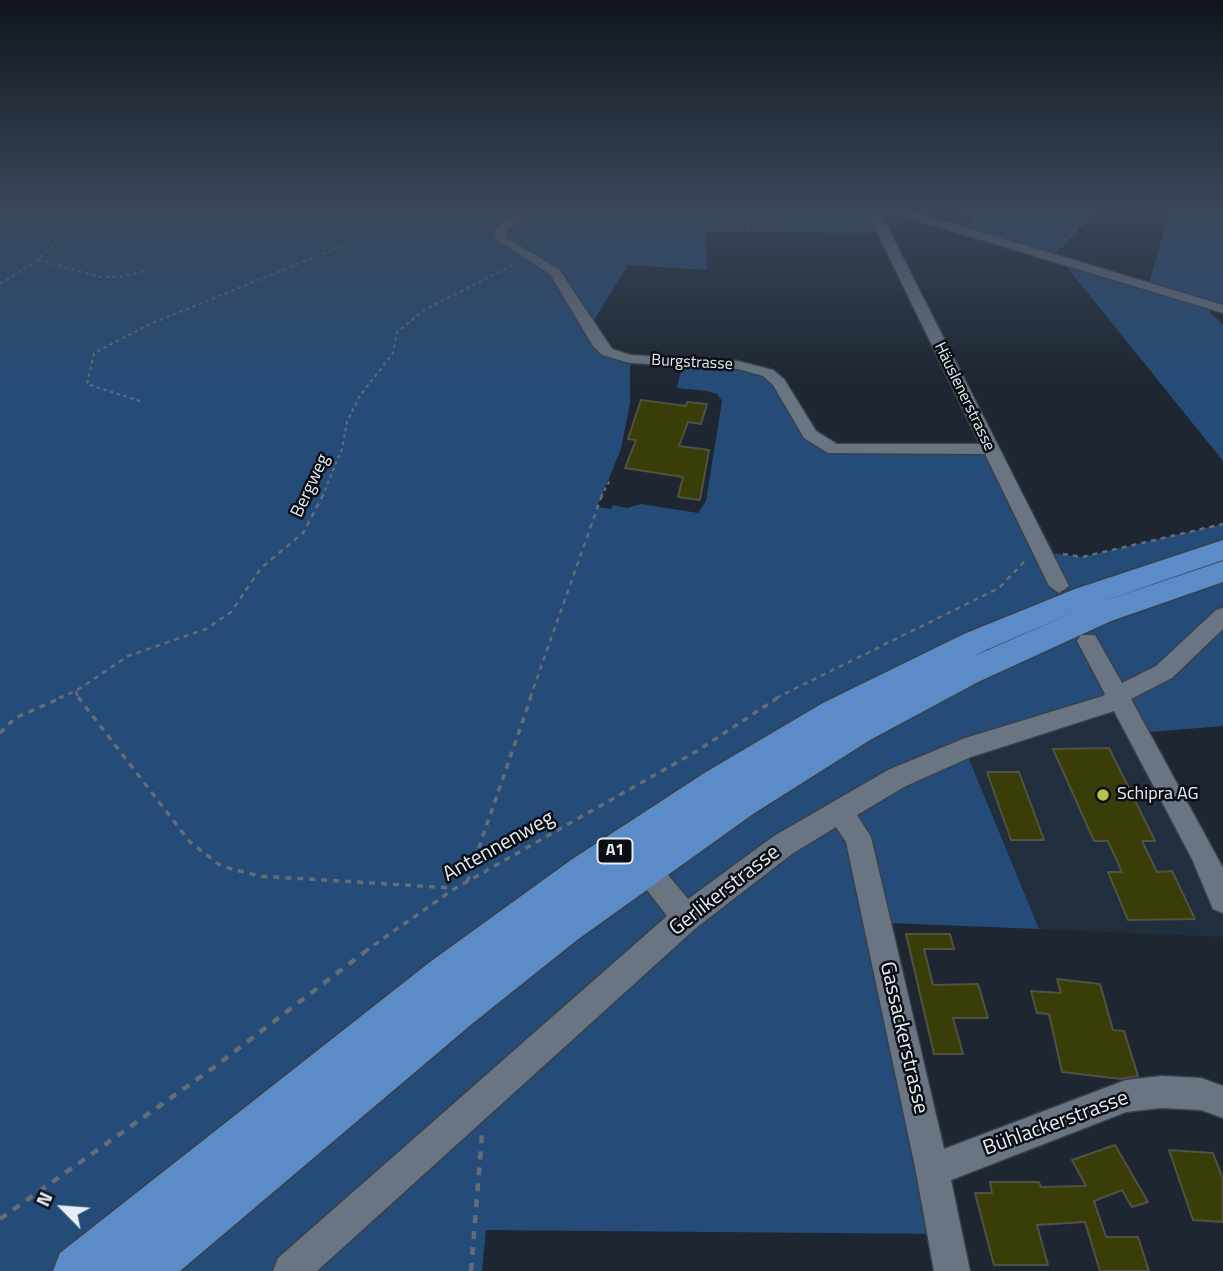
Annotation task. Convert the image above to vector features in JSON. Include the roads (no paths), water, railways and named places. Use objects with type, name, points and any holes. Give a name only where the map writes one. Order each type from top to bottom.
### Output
[{"type":"highway","name":"A1","points":[[78,1271],[444,976],[584,873],[718,783],[834,713],[975,642],[1085,596],[1223,550]]},
{"type":"highway","name":"A1","points":[[141,1271],[458,1008],[645,867],[811,758],[943,685],[1068,627],[1223,571]]},
{"type":"street","name":"Burgstrasse","points":[[548,267],[555,272],[600,346],[607,352],[630,359],[738,365],[768,373],[779,382],[810,434],[821,443],[849,451],[989,449]]},
{"type":"street","name":"Häuslenerstrasse","points":[[900,267],[1059,586]]},
{"type":"street","points":[[1083,267],[1223,309]]},
{"type":"street","name":"Gerlikerstrasse","points":[[291,1271],[686,918],[783,845],[838,810],[897,778],[965,748],[1110,704],[1119,696],[1164,672],[1223,616]]},
{"type":"street","points":[[1088,641],[1202,851],[1223,899]]},
{"type":"street","name":"Gassackerstrasse","points":[[838,810],[858,837],[932,1167],[952,1271]]},
{"type":"street","points":[[645,867],[686,918]]},
{"type":"street","name":"Bühlackerstrasse","points":[[932,1167],[947,1165],[1126,1096],[1201,1094],[1223,1102]]},
{"type":"place","name":"Schipra AG","points":[[1103,795]]}]
